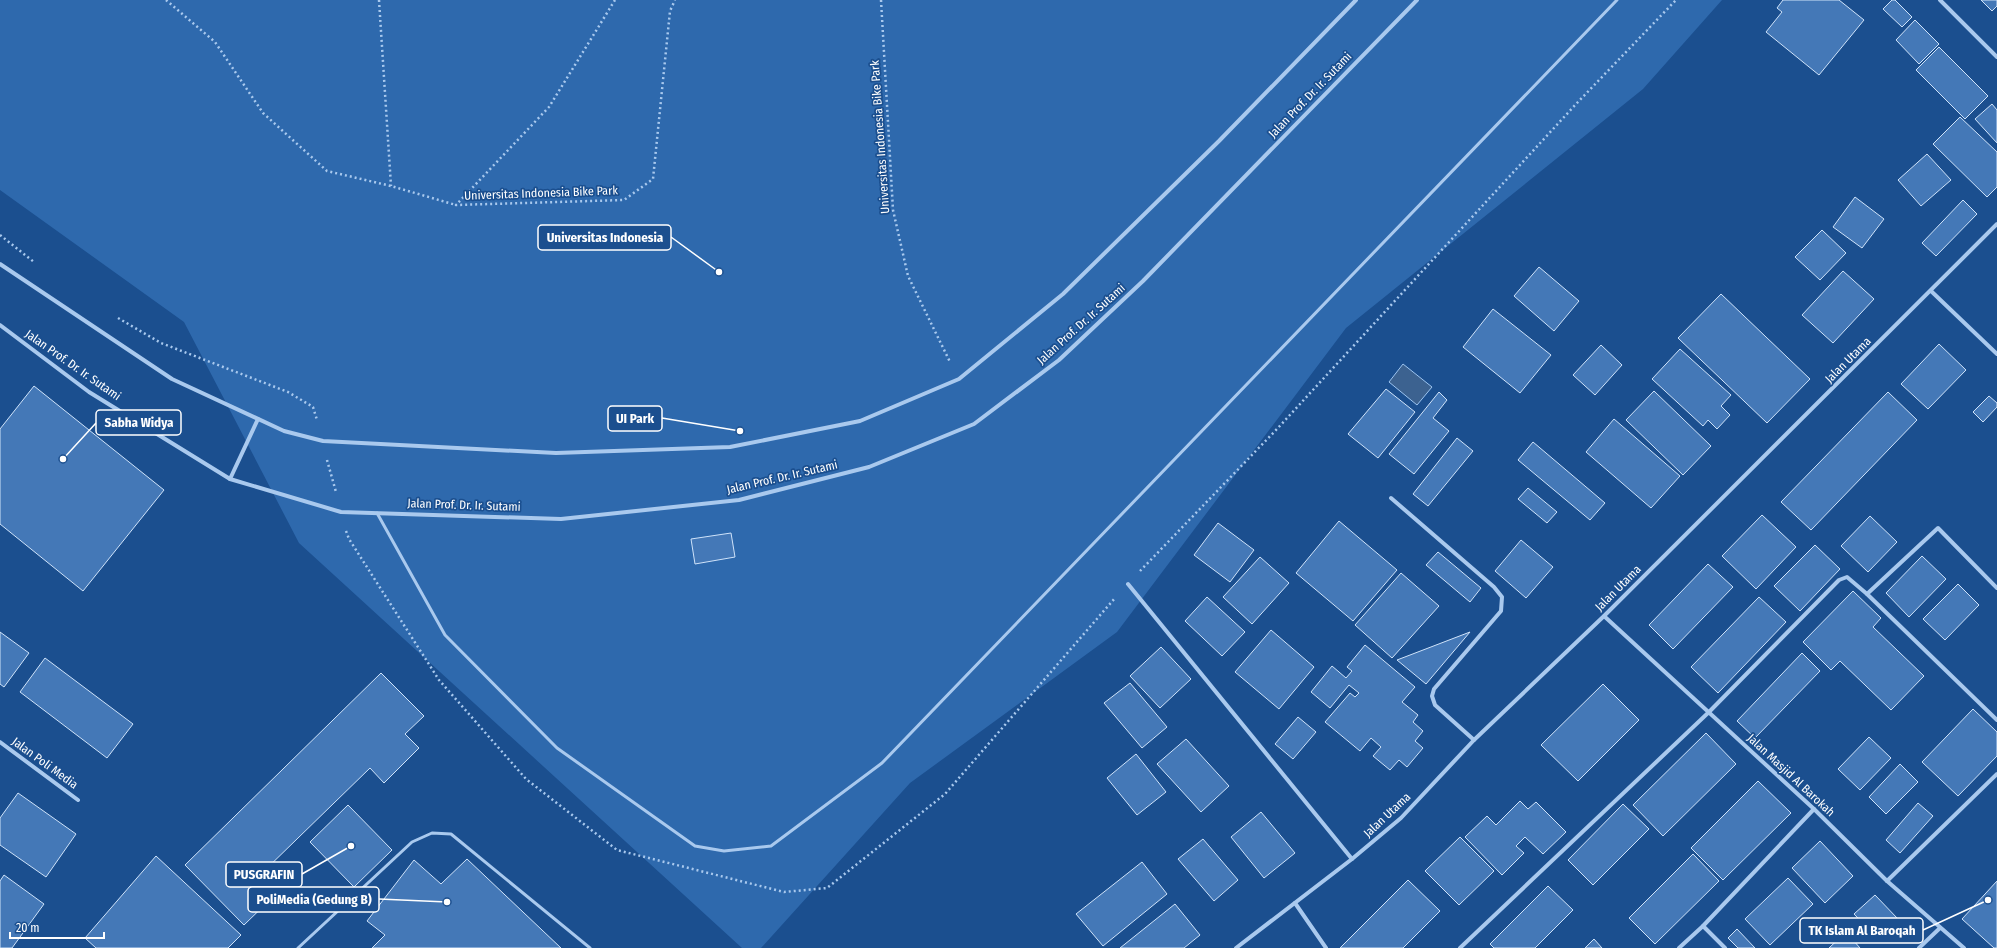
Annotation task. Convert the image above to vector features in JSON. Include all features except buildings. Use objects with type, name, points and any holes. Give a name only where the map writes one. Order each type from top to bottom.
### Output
[{"type":"street","points":[[0,264],[172,379],[284,431],[323,441],[556,453],[730,447],[860,421],[959,379],[1063,294],[1219,141],[1356,0]]},
{"type":"street","name":"Jalan Prof. Dr. Ir. Sutami","points":[[0,325],[89,392],[230,479],[341,512],[376,511],[561,519],[739,500],[870,467],[974,424],[1059,360],[1143,281],[1417,0]]},
{"type":"street","points":[[1940,0],[1997,57]]},
{"type":"street","name":"Jalan Utama","points":[[1236,948],[1352,860],[1401,818],[1474,740],[1604,616],[1997,224]]},
{"type":"street","points":[[1932,290],[1997,354]]},
{"type":"street","points":[[230,479],[258,419]]},
{"type":"street","points":[[1391,498],[1494,587],[1502,597],[1501,611],[1434,689],[1432,696],[1435,705],[1474,740]]},
{"type":"street","points":[[1866,594],[1938,528],[1997,588]]},
{"type":"street","points":[[1460,948],[1709,712],[1839,580],[1847,577],[1997,720]]},
{"type":"street","points":[[1128,584],[1352,860]]},
{"type":"street","name":"Jalan Masjid Al Barokah","points":[[1604,616],[1814,809],[1887,881],[1964,948]]},
{"type":"street","name":"Jalan Poli Media","points":[[0,742],[78,800]]},
{"type":"street","points":[[1887,881],[1997,774]]},
{"type":"street","points":[[1679,948],[1704,926],[1814,809]]},
{"type":"street","points":[[1294,903],[1326,948]]},
{"type":"street","points":[[1704,926],[1725,948]]},
{"type":"street","points":[[1919,948],[1940,928]]},
{"type":"lane","points":[[376,511],[445,635],[557,748],[695,846],[724,851],[771,846],[882,763],[1617,0]]},
{"type":"lane","points":[[298,948],[412,842],[432,833],[451,834],[590,948]]},
{"type":"path","points":[[166,0],[215,42],[263,113],[327,171],[391,186],[456,205]]},
{"type":"path","points":[[378,0],[391,186]]},
{"type":"path","name":"Universitas Indonesia Bike Park","points":[[456,205],[549,107],[615,0]]},
{"type":"path","name":"Universitas Indonesia Bike Park","points":[[456,205],[624,200],[653,179],[670,11],[675,0]]},
{"type":"path","name":"Universitas Indonesia Bike Park","points":[[881,0],[893,210],[908,276],[959,379]]},
{"type":"path","points":[[114,316],[161,343],[288,392],[313,407],[348,539],[439,680],[526,779],[617,850],[784,892],[827,888],[945,794],[1128,584],[1276,429],[1576,103],[1676,0]]},
{"type":"path","points":[[0,235],[39,266]]},
{"type":"shaded area","points":[[0,0],[1722,0],[1643,89],[1346,328],[1117,632],[910,783],[761,948],[742,948],[299,543],[184,322],[0,190]]},
{"type":"shaded area","points":[[1403,364],[1432,387],[1417,405],[1389,382]]},
{"type":"place","name":"Universitas Indonesia","points":[[719,272]]},
{"type":"place","name":"UI Park","points":[[740,431]]},
{"type":"place","name":"Sabha Widya","points":[[63,459]]},
{"type":"place","name":"PUSGRAFIN","points":[[351,846]]},
{"type":"place","name":"TK Islam Al Baroqah","points":[[1988,900]]},
{"type":"place","name":"PoliMedia (Gedung B)","points":[[447,902]]}]
